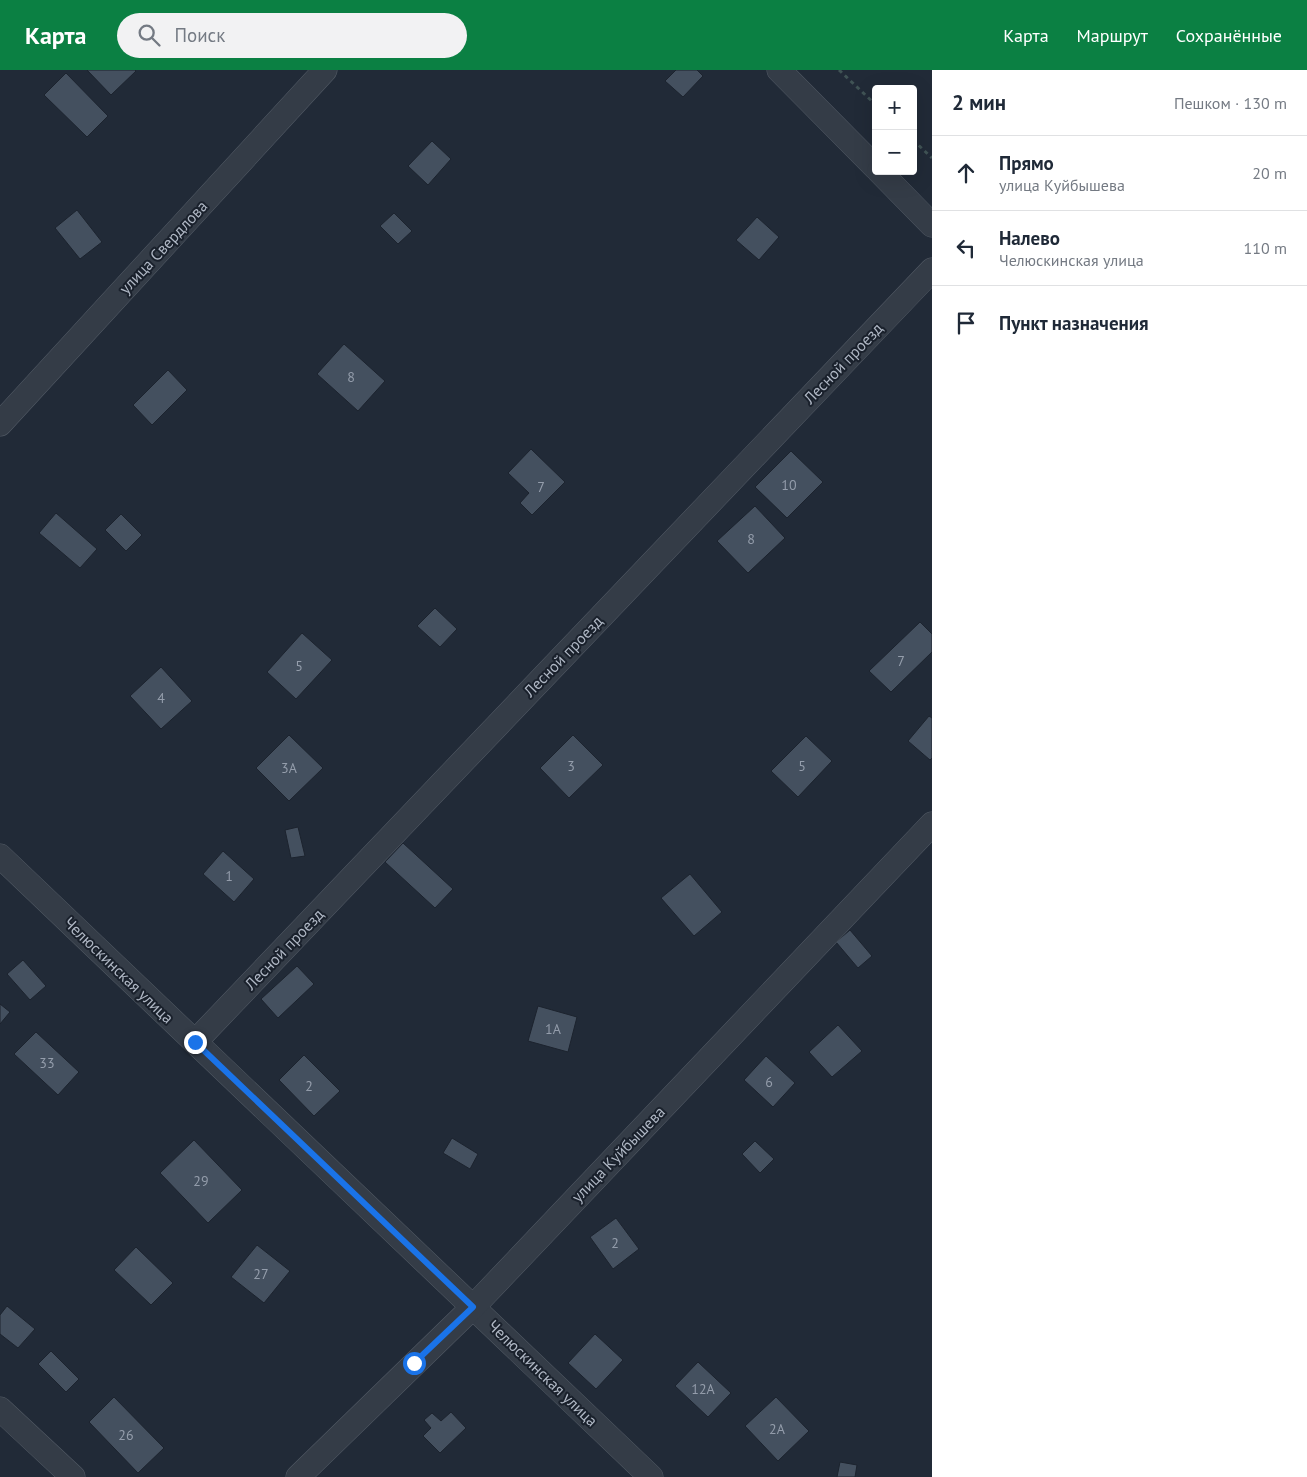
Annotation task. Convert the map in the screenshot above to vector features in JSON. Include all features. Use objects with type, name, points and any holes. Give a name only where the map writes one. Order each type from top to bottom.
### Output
[{"type":"street","name":"улица Свердлова","points":[[0,424],[325,70]]},
{"type":"street","points":[[779,70],[872,164]]},
{"type":"street","points":[[883,175],[932,224]]},
{"type":"street","name":"Лесной проезд","points":[[195,1042],[932,270]]},
{"type":"street","name":"улица Куйбышева","points":[[298,1477],[473,1307],[932,824]]},
{"type":"street","name":"Челюскинская улица","points":[[0,856],[651,1477]]},
{"type":"street","points":[[0,1409],[73,1477]]},
{"type":"path","points":[[838,70],[872,101]]},
{"type":"path","points":[[917,144],[932,158]]},
{"type":"building","points":[[87,70],[135,70],[136,71],[111,95]]},
{"type":"building","points":[[676,70],[697,70],[703,76],[683,97],[665,81]]},
{"type":"building","points":[[66,73],[108,116],[87,137],[44,95]]},
{"type":"building","points":[[432,141],[451,159],[428,185],[408,166]]},
{"type":"building","points":[[77,210],[102,242],[80,259],[55,228]]},
{"type":"building","points":[[394,213],[412,231],[398,244],[380,226]]},
{"type":"building","points":[[757,217],[779,237],[759,260],[736,240]]},
{"type":"building","points":[[344,344],[385,381],[358,411],[317,374]]},
{"type":"building","points":[[168,370],[187,390],[152,425],[133,405]]},
{"type":"building","points":[[531,449],[565,482],[532,515],[520,503],[529,493],[508,473]]},
{"type":"building","points":[[791,451],[823,482],[787,518],[755,487]]},
{"type":"building","points":[[755,506],[785,538],[748,573],[717,541]]},
{"type":"building","points":[[56,513],[97,549],[80,568],[39,533]]},
{"type":"building","points":[[121,514],[142,535],[126,551],[105,530]]},
{"type":"building","points":[[435,608],[457,629],[440,647],[417,626]]},
{"type":"building","points":[[920,622],[932,634],[932,652],[891,692],[869,671]]},
{"type":"building","points":[[302,633],[332,660],[296,699],[267,672]]},
{"type":"building","points":[[161,667],[192,701],[161,729],[130,696]]},
{"type":"building","points":[[929,716],[932,718],[932,758],[930,760],[908,741]]},
{"type":"building","points":[[289,735],[323,768],[289,801],[256,768]]},
{"type":"building","points":[[573,735],[603,765],[569,798],[540,768]]},
{"type":"building","points":[[806,736],[832,761],[798,797],[771,771]]},
{"type":"building","points":[[298,827],[305,856],[291,858],[285,830]]},
{"type":"building","points":[[403,843],[453,889],[435,908],[385,862]]},
{"type":"building","points":[[223,851],[254,879],[234,902],[203,874]]},
{"type":"building","points":[[690,874],[722,912],[694,936],[661,898]]},
{"type":"building","points":[[850,930],[872,956],[858,968],[836,942]]},
{"type":"building","points":[[23,960],[46,986],[30,1000],[7,974]]},
{"type":"building","points":[[297,966],[314,984],[278,1018],[261,999]]},
{"type":"building","points":[[0,1004],[10,1012],[0,1024]]},
{"type":"building","points":[[538,1006],[577,1017],[568,1052],[528,1041]]},
{"type":"building","points":[[838,1025],[862,1051],[832,1077],[809,1052]]},
{"type":"building","points":[[36,1032],[79,1072],[58,1095],[14,1054]]},
{"type":"building","points":[[304,1055],[340,1091],[314,1116],[279,1080]]},
{"type":"building","points":[[766,1056],[795,1083],[773,1107],[744,1080]]},
{"type":"building","points":[[452,1138],[478,1154],[470,1169],[443,1153]]},
{"type":"building","points":[[194,1140],[242,1190],[208,1223],[160,1173]]},
{"type":"building","points":[[755,1141],[774,1159],[760,1173],[742,1154]]},
{"type":"building","points":[[616,1218],[639,1249],[613,1269],[590,1237]]},
{"type":"building","points":[[257,1245],[290,1271],[264,1303],[231,1277]]},
{"type":"building","points":[[136,1247],[173,1283],[151,1305],[114,1270]]},
{"type":"building","points":[[7,1306],[35,1329],[18,1348],[0,1334],[0,1315]]},
{"type":"building","points":[[595,1334],[623,1360],[596,1389],[568,1363]]},
{"type":"building","points":[[51,1351],[79,1379],[66,1392],[38,1364]]},
{"type":"building","points":[[698,1362],[731,1393],[708,1417],[675,1386]]},
{"type":"building","points":[[114,1397],[164,1448],[138,1473],[89,1422]]},
{"type":"building","points":[[776,1397],[809,1431],[778,1461],[745,1426]]},
{"type":"building","points":[[451,1412],[466,1428],[440,1453],[423,1436],[431,1428],[424,1420],[432,1413],[441,1421]]},
{"type":"building","points":[[840,1462],[857,1465],[855,1477],[837,1477]]},
{"type":"route","points":[[195,1042],[473,1307],[414,1363]]}]
